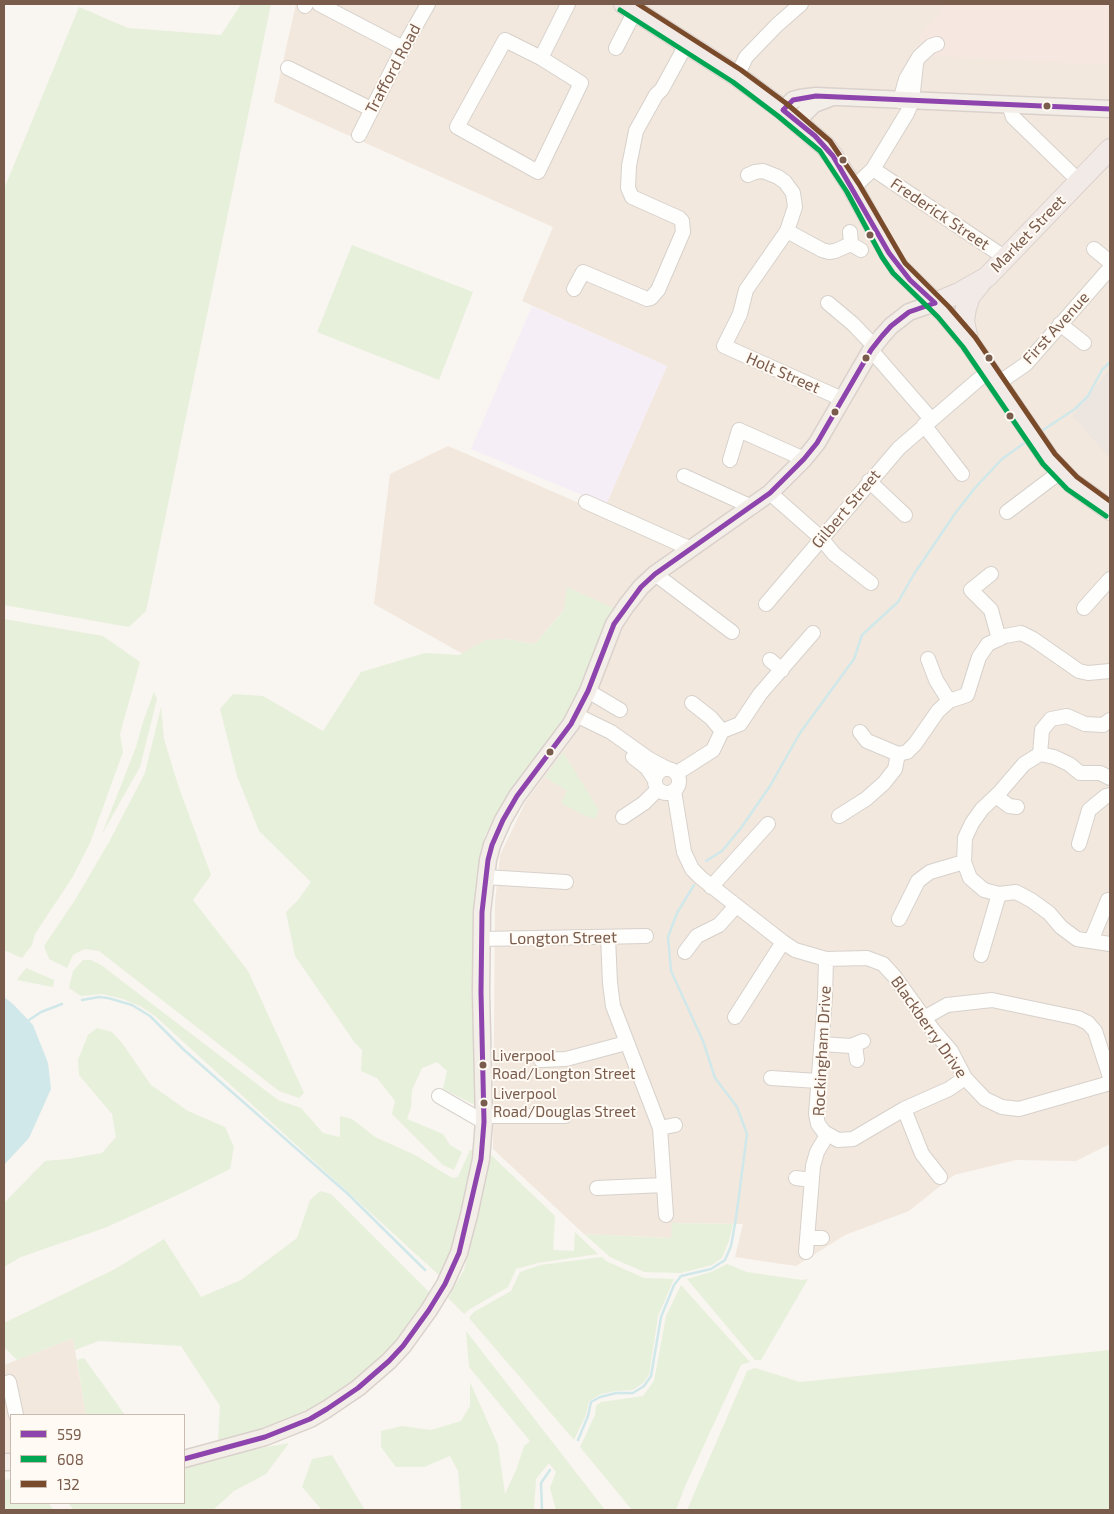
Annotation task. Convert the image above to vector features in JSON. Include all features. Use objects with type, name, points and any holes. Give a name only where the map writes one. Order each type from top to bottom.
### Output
[{"type":"highway","points":[[630,7],[737,76],[790,115],[825,146],[833,156],[889,253],[910,280],[935,303],[969,342]]},
{"type":"highway","name":"Market Street","points":[[935,303],[959,293],[987,277],[1110,149]]},
{"type":"highway","points":[[987,277],[974,290],[966,308],[964,322],[969,342],[988,381],[1027,426],[1060,472],[1110,510]]},
{"type":"main road","points":[[790,115],[788,103],[800,98],[816,96],[1110,109]]},
{"type":"main road","points":[[185,1459],[265,1437],[310,1419],[328,1409],[358,1388],[389,1361],[403,1346],[429,1310],[445,1284],[459,1253],[478,1178],[483,1144],[484,1119],[481,939],[485,877],[492,845],[510,807],[573,719],[588,691],[614,624],[641,587],[656,574],[770,494],[817,443],[872,348],[891,326],[912,310],[935,303]]},
{"type":"street","points":[[310,4],[403,48]]},
{"type":"street","name":"Trafford Road","points":[[359,135],[403,48],[428,4]]},
{"type":"street","points":[[541,58],[568,4]]},
{"type":"street","points":[[737,76],[746,57],[777,25],[801,4]]},
{"type":"street","points":[[616,48],[630,7]]},
{"type":"street","points":[[505,40],[541,58],[581,83],[538,172],[457,127],[505,40]]},
{"type":"street","points":[[574,289],[585,266],[647,299],[651,298],[658,290],[683,232],[682,221],[632,197],[628,188],[628,179],[633,139],[636,131],[687,43]]},
{"type":"street","points":[[852,188],[873,169],[907,113],[906,79],[924,52],[937,44]]},
{"type":"street","points":[[288,68],[372,109]]},
{"type":"street","points":[[1009,105],[1013,117],[1079,181]]},
{"type":"street","name":"Holt Street","points":[[748,175],[764,166],[785,182],[793,193],[795,207],[787,231],[746,290],[740,314],[719,344],[842,399]]},
{"type":"street","name":"Frederick Street","points":[[873,169],[1006,259]]},
{"type":"street","points":[[787,231],[829,252],[854,242]]},
{"type":"street","points":[[1094,249],[1110,262]]},
{"type":"street","name":"First Avenue","points":[[927,422],[988,381],[1026,364],[1110,268]]},
{"type":"street","points":[[828,303],[852,324],[872,348],[927,422],[962,474]]},
{"type":"street","points":[[1060,324],[1084,343]]},
{"type":"street","name":"Gilbert Street","points":[[766,604],[899,448],[927,422]]},
{"type":"street","points":[[730,460],[739,430],[804,459]]},
{"type":"street","points":[[1007,512],[1060,472]]},
{"type":"street","points":[[684,476],[752,506]]},
{"type":"street","points":[[869,482],[905,515]]},
{"type":"street","points":[[770,494],[821,538],[834,554],[871,584]]},
{"type":"street","points":[[586,502],[691,549]]},
{"type":"street","points":[[656,574],[732,632]]},
{"type":"street","points":[[991,574],[971,590],[991,610],[999,639]]},
{"type":"street","points":[[1084,608],[1110,579]]},
{"type":"street","points":[[623,817],[644,803],[656,784],[657,774],[671,771],[712,750],[722,731],[740,724],[760,694],[813,633]]},
{"type":"street","points":[[860,732],[867,741],[898,754],[907,752],[915,744],[938,711],[949,701],[967,694],[979,657],[988,644],[1020,633],[1040,643],[1079,671],[1109,675]]},
{"type":"street","points":[[928,658],[936,680],[949,701]]},
{"type":"street","points":[[770,660],[782,670]]},
{"type":"street","points":[[588,691],[620,710]]},
{"type":"street","points":[[692,703],[711,718],[722,731]]},
{"type":"street","points":[[1040,754],[1042,730],[1051,719],[1067,716],[1085,724],[1104,725],[1110,720]]},
{"type":"street","points":[[573,719],[612,732],[649,759],[671,771],[680,781],[679,785],[674,791],[663,792],[646,768],[616,745],[573,719]]},
{"type":"street","points":[[839,816],[866,800],[884,783],[896,769],[898,754]]},
{"type":"street","points":[[1110,778],[1100,774],[1080,774],[1069,764],[1054,756],[1040,754],[1024,764],[982,809],[972,823],[965,838],[964,862],[970,878],[984,890],[999,894],[1016,892],[1049,913],[1061,927],[1077,939],[1110,944]]},
{"type":"street","name":"Blackberry Drive","points":[[674,791],[684,852],[692,869],[711,887],[783,942],[805,954],[826,959],[867,958],[878,961],[891,972],[954,1056],[965,1078],[1001,1114],[1110,1083]]},
{"type":"street","points":[[1079,844],[1089,810],[1106,796],[1110,795]]},
{"type":"street","points":[[996,796],[1009,806],[1017,807]]},
{"type":"street","points":[[711,887],[768,824]]},
{"type":"street","points":[[899,919],[918,881],[930,872],[964,862]]},
{"type":"street","points":[[485,877],[566,882]]},
{"type":"street","points":[[981,955],[999,894]]},
{"type":"street","points":[[1091,941],[1108,900]]},
{"type":"street","points":[[685,952],[698,936],[719,925],[736,906]]},
{"type":"street","name":"Longton Street","points":[[481,939],[646,936]]},
{"type":"street","points":[[608,937],[611,995],[617,1019],[660,1128],[666,1215]]},
{"type":"street","points":[[735,1017],[783,942]]},
{"type":"street","name":"Rockingham Drive","points":[[826,959],[825,1004],[816,1119],[821,1129],[828,1135],[838,1140],[853,1139],[904,1109],[949,1089],[965,1078]]},
{"type":"street","points":[[924,1018],[947,1005],[992,1000],[1078,1018],[1096,1024],[1110,1077]]},
{"type":"street","points":[[541,1060],[566,1059],[626,1043]]},
{"type":"street","points":[[821,1044],[859,1043],[858,1060]]},
{"type":"street","points":[[771,1078],[818,1081]]},
{"type":"street","points":[[438,1096],[484,1119],[565,1116]]},
{"type":"street","points":[[904,1109],[922,1154],[941,1178]]},
{"type":"street","points":[[660,1128],[675,1125]]},
{"type":"street","points":[[806,1252],[811,1180],[815,1157],[828,1135]]},
{"type":"street","points":[[796,1178],[811,1180]]},
{"type":"street","points":[[597,1188],[664,1185]]},
{"type":"street","points":[[807,1238],[822,1238]]},
{"type":"street","points":[[9,1382],[16,1414]]},
{"type":"shaded area","points":[[296,4],[1110,4],[1110,1144],[1076,1161],[1016,1160],[954,1175],[909,1211],[845,1235],[796,1266],[735,1257],[743,1224],[673,1223],[671,1238],[584,1234],[493,1149],[495,902],[500,855],[526,801],[578,731],[626,615],[564,610],[535,644],[506,639],[463,654],[374,604],[390,474],[448,446],[602,513],[667,366],[522,301],[553,227],[274,102]]},
{"type":"shaded area","points":[[943,4],[1110,4],[1110,65],[935,56],[917,37],[938,17]]},
{"type":"shaded area","points":[[532,306],[667,366],[606,505],[471,449]]},
{"type":"shaded area","points":[[1110,369],[1110,458],[1073,416]]},
{"type":"shaded area","points":[[73,1338],[86,1414],[10,1414],[10,1456],[4,1456],[4,1365]]},
{"type":"green space","points":[[241,4],[271,4],[146,611],[129,627],[4,605],[4,189],[79,7],[128,28],[221,35]]},
{"type":"green space","points":[[352,245],[473,292],[439,380],[317,332]]},
{"type":"green space","points":[[567,587],[615,609],[575,705],[485,835],[477,873],[473,998],[475,1105],[443,1089],[447,1071],[437,1062],[422,1068],[412,1090],[411,1107],[407,1119],[443,1134],[450,1145],[462,1152],[454,1170],[443,1165],[392,1114],[395,1101],[377,1078],[361,1071],[362,1050],[355,1043],[295,956],[286,912],[298,900],[311,882],[259,831],[237,776],[220,709],[233,694],[263,696],[323,731],[361,672],[425,653],[459,655],[486,640],[506,639],[535,644],[564,610]]},
{"type":"green space","points":[[4,619],[103,636],[140,662],[120,734],[123,752],[90,843],[72,878],[35,934],[32,945],[22,958],[4,950]]},
{"type":"green space","points":[[154,692],[157,699],[140,767],[102,834],[136,747]]},
{"type":"green space","points":[[161,707],[164,739],[178,785],[211,875],[193,900],[248,971],[304,1093],[299,1098],[279,1091],[99,951],[84,949],[73,955],[67,968],[49,959],[44,946],[75,900],[109,842],[145,773]]},
{"type":"green space","points":[[563,752],[599,810],[595,819],[585,816],[561,803],[567,791],[545,777]]},
{"type":"green space","points":[[83,960],[91,960],[101,965],[278,1100],[301,1108],[323,1133],[340,1137],[340,1116],[352,1119],[375,1137],[415,1155],[452,1178],[458,1177],[470,1150],[476,1150],[456,1239],[441,1277],[155,1016],[140,1006],[123,999],[102,994],[81,996],[69,988],[73,971]]},
{"type":"green space","points":[[26,968],[54,980],[53,987],[17,980]]},
{"type":"green space","points":[[97,1028],[112,1032],[122,1043],[151,1085],[188,1111],[225,1127],[234,1147],[230,1169],[107,1227],[21,1257],[4,1267],[4,1203],[45,1161],[102,1153],[116,1137],[112,1114],[79,1075],[78,1060],[88,1035]]},
{"type":"green space","points":[[490,1154],[555,1216],[553,1250],[574,1251],[575,1232],[598,1254],[538,1263],[516,1269],[508,1287],[464,1314],[448,1298],[464,1270],[484,1190]]},
{"type":"green space","points":[[320,1191],[331,1194],[432,1295],[402,1338],[367,1378],[314,1412],[258,1433],[218,1440],[220,1406],[181,1346],[99,1341],[75,1350],[73,1338],[17,1360],[4,1347],[4,1323],[115,1269],[164,1239],[201,1297],[241,1280],[297,1238],[310,1200]]},
{"type":"green space","points":[[672,1223],[733,1224],[722,1258],[712,1265],[681,1273],[644,1272],[610,1257],[584,1234],[671,1238]]},
{"type":"green space","points":[[602,1257],[606,1261],[644,1278],[674,1279],[658,1316],[649,1375],[643,1383],[633,1390],[601,1394],[589,1401],[586,1415],[574,1440],[469,1318],[474,1312],[511,1291],[520,1272],[540,1265]]},
{"type":"green space","points":[[727,1264],[747,1272],[802,1280],[808,1279],[761,1360],[755,1360],[687,1279],[711,1272]]},
{"type":"green space","points":[[681,1285],[750,1362],[741,1365],[686,1484],[676,1510],[632,1510],[580,1447],[595,1415],[596,1406],[601,1402],[643,1396],[654,1381],[666,1316]]},
{"type":"green space","points":[[466,1331],[605,1510],[556,1510],[550,1488],[556,1472],[549,1463],[536,1479],[534,1510],[460,1510],[458,1471],[450,1456],[424,1467],[396,1467],[381,1447],[381,1431],[402,1426],[431,1430],[461,1421],[470,1406],[470,1382],[498,1445],[505,1494],[517,1468],[524,1446],[530,1441],[469,1367]]},
{"type":"green space","points":[[1110,1350],[1110,1510],[687,1510],[747,1371],[755,1368],[800,1382]]},
{"type":"green space","points":[[84,1358],[124,1414],[86,1414],[77,1360]]},
{"type":"green space","points":[[289,1443],[266,1474],[234,1491],[213,1510],[74,1510],[69,1504],[185,1504],[185,1462]]},
{"type":"green space","points":[[332,1455],[365,1510],[322,1510],[302,1487],[312,1459]]},
{"type":"green space","points":[[10,1479],[10,1504],[49,1504],[54,1510],[4,1510],[4,1480]]},
{"type":"water","points":[[4,997],[33,1025],[48,1063],[51,1089],[29,1138],[4,1165]]},
{"type":"waterway","points":[[1040,432],[1075,409],[1088,396],[1102,370],[1110,362]]},
{"type":"waterway","points":[[706,861],[722,851],[741,828],[770,786],[800,733],[854,659],[862,635],[898,602],[914,574],[974,489],[1002,459],[1027,441]]},
{"type":"waterway","points":[[578,1440],[588,1416],[591,1402],[600,1397],[616,1393],[633,1393],[644,1386],[651,1376],[661,1317],[674,1285],[681,1276],[711,1269],[725,1260],[731,1246],[747,1134],[737,1107],[715,1078],[703,1041],[671,971],[668,937],[677,913],[694,885]]},
{"type":"waterway","points":[[82,1000],[99,997],[108,998],[132,1005],[150,1016],[183,1049],[348,1194],[425,1270]]},
{"type":"waterway","points":[[29,1020],[41,1012],[62,1004]]},
{"type":"waterway","points":[[542,1510],[541,1483],[550,1470]]},
{"type":"transit line","name":"132","points":[[638,4],[741,70],[787,104],[830,141],[859,184],[905,263],[949,307],[975,337],[1055,454],[1077,477],[1110,501]]},
{"type":"transit line","name":"608","points":[[620,10],[733,82],[820,151],[847,192],[882,257],[893,273],[938,317],[963,347],[1043,464],[1067,489],[1106,516]]},
{"type":"transit line","name":"559","points":[[935,303],[910,280],[889,253],[833,156],[815,136],[783,110],[793,100],[816,96],[1110,109]]},
{"type":"transit line","name":"559","points":[[185,1459],[265,1437],[310,1419],[327,1409],[358,1388],[389,1361],[403,1346],[429,1310],[445,1284],[459,1253],[481,1159],[484,1122],[481,992],[482,912],[488,860],[492,845],[503,820],[517,796],[571,724],[588,691],[614,624],[641,587],[655,574],[770,493],[817,443],[871,350],[882,336],[909,312],[935,303]]},
{"type":"place","name":"Liverpool Road/Longton Street","points":[[483,1065]]},
{"type":"place","name":"Liverpool Road/Douglas Street","points":[[484,1103]]}]
